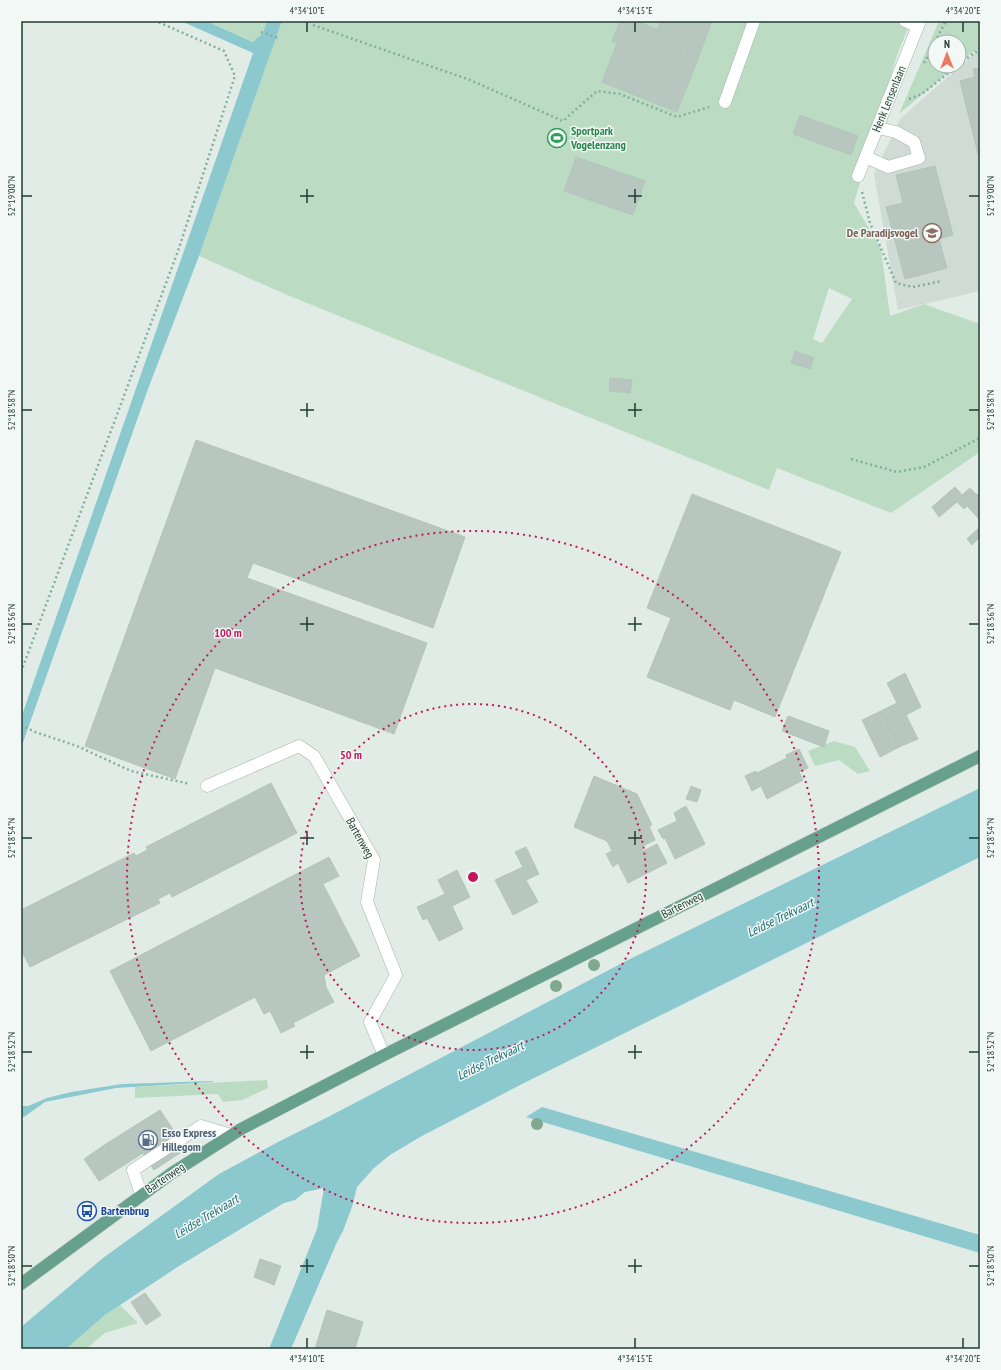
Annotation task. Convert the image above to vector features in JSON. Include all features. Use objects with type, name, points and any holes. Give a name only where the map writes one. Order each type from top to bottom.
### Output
[{"type":"main road","name":"Bartenweg","points":[[21,1284],[141,1194],[231,1135],[384,1054],[980,756]]},
{"type":"street","points":[[725,102],[754,21]]},
{"type":"street","points":[[905,21],[919,23]]},
{"type":"street","name":"Henk Lensenlaan","points":[[858,176],[919,23]]},
{"type":"street","points":[[866,157],[888,167],[919,158],[914,142],[896,132],[878,128]]},
{"type":"street","name":"Bartenweg","points":[[206,786],[299,746],[314,756],[374,860],[367,902],[396,975],[370,1022],[384,1054]]},
{"type":"street","points":[[141,1194],[133,1170],[194,1130],[201,1126],[231,1135]]},
{"type":"path","points":[[21,672],[178,251],[235,76],[224,51],[156,21]]},
{"type":"path","points":[[939,34],[946,21]]},
{"type":"path","points":[[313,25],[470,80],[563,121],[597,91],[620,94],[677,117],[725,102]]},
{"type":"path","points":[[261,32],[278,38]]},
{"type":"path","points":[[967,58],[980,49]]},
{"type":"path","points":[[909,99],[922,94],[947,74]]},
{"type":"path","points":[[858,176],[870,223],[896,283],[913,287],[942,281]]},
{"type":"path","points":[[851,459],[898,472],[924,467],[980,438]]},
{"type":"path","points":[[21,726],[77,746],[131,771],[179,782],[206,786]]},
{"type":"shaded area","name":"De Paradijsvogel","points":[[980,51],[980,291],[898,310],[874,174],[900,119],[951,74],[967,74],[967,60],[975,53]]},
{"type":"green space","points":[[206,21],[267,21],[263,33],[254,42]]},
{"type":"green space","name":"Sportpark Vogelenzang","points":[[282,21],[911,21],[897,55],[854,203],[881,249],[890,316],[924,304],[980,324],[980,452],[891,513],[777,468],[769,490],[292,297],[199,256]],"holes":[[[829,288],[852,299],[822,343],[813,339]]]},
{"type":"green space","points":[[939,21],[980,21],[980,49],[967,57],[967,34],[933,34]]},
{"type":"green space","points":[[927,49],[927,74],[946,74],[899,114]]},
{"type":"green space","points":[[834,741],[855,747],[870,771],[858,774],[839,760],[815,766],[808,751]]},
{"type":"green space","points":[[267,1080],[268,1088],[242,1100],[223,1102],[218,1094],[135,1098],[135,1087]]},
{"type":"green space","points":[[120,1305],[138,1323],[105,1333],[86,1349],[66,1349],[105,1315]]},
{"type":"water","points":[[181,21],[206,21],[253,42],[263,33],[267,21],[282,21],[199,256],[148,389],[21,748],[21,718],[253,53]]},
{"type":"water","name":"Leidse Trekvaart","points":[[980,788],[980,857],[522,1084],[420,1137],[390,1155],[374,1168],[357,1187],[352,1207],[343,1231],[291,1349],[269,1349],[317,1229],[324,1188],[305,1192],[295,1200],[284,1203],[179,1266],[105,1315],[66,1349],[21,1349],[21,1327],[103,1258],[219,1174],[626,961]]},
{"type":"water","points":[[213,1081],[116,1088],[45,1102],[24,1117],[21,1116],[21,1106],[28,1106],[47,1098],[71,1092],[122,1084]]},
{"type":"water","points":[[542,1107],[980,1235],[980,1253],[526,1117]]},
{"type":"building","points":[[620,21],[636,21],[684,40],[679,57],[696,64],[677,112],[602,82],[617,43],[612,41]]},
{"type":"building","points":[[661,21],[712,21],[696,64],[679,57],[684,40],[657,29]]},
{"type":"building","points":[[980,68],[980,154],[978,154],[960,81],[975,77],[973,69]]},
{"type":"building","points":[[800,115],[858,136],[851,155],[793,134]]},
{"type":"building","points":[[576,157],[645,181],[633,215],[564,191]]},
{"type":"building","points":[[935,166],[953,235],[939,239],[947,268],[905,279],[886,207],[903,203],[896,175]]},
{"type":"building","points":[[795,351],[814,358],[810,369],[791,363]]},
{"type":"building","points":[[610,378],[632,380],[630,393],[609,391]]},
{"type":"building","points":[[196,440],[465,537],[433,628],[253,563],[247,578],[427,643],[394,734],[215,668],[175,779],[85,746]]},
{"type":"building","points":[[955,487],[962,495],[970,488],[977,495],[980,493],[980,520],[967,506],[964,509],[957,502],[939,517],[932,507]]},
{"type":"building","points":[[692,494],[841,552],[775,717],[734,700],[730,710],[647,677],[671,618],[647,608]]},
{"type":"building","points":[[980,527],[980,537],[972,545],[967,539]]},
{"type":"building","points":[[905,673],[921,707],[906,715],[918,739],[899,747],[881,711],[897,703],[887,683]]},
{"type":"building","points":[[881,711],[899,747],[880,757],[862,720]]},
{"type":"building","points":[[788,716],[829,731],[824,747],[782,731]]},
{"type":"building","points":[[799,749],[808,768],[799,772],[803,780],[767,799],[761,786],[752,791],[745,776],[756,771],[757,773],[787,758],[786,755]]},
{"type":"building","points":[[594,776],[637,794],[652,825],[649,826],[655,840],[641,847],[643,851],[657,844],[667,863],[628,883],[618,863],[613,867],[606,854],[612,851],[607,841],[574,827]]},
{"type":"building","points":[[271,783],[297,833],[172,897],[146,847]]},
{"type":"building","points":[[691,786],[701,790],[697,802],[686,799]]},
{"type":"building","points":[[686,806],[705,844],[675,859],[665,838],[663,839],[658,830],[677,821],[674,813]]},
{"type":"building","points":[[526,847],[539,874],[526,880],[538,902],[513,915],[495,880],[523,867],[515,852]]},
{"type":"building","points":[[147,850],[170,893],[158,899],[160,903],[30,967],[21,950],[21,910],[134,853],[136,856]]},
{"type":"building","points":[[329,857],[339,876],[323,884],[360,956],[324,975],[326,987],[334,1002],[293,1023],[295,1026],[281,1033],[270,1011],[264,1014],[255,997],[151,1051],[110,971]]},
{"type":"building","points":[[457,870],[470,897],[452,906],[463,929],[439,941],[427,918],[423,920],[417,907],[445,894],[438,880]]},
{"type":"building","points":[[160,1110],[186,1149],[154,1170],[143,1153],[121,1167],[106,1144]]},
{"type":"building","points":[[106,1144],[121,1167],[99,1181],[84,1159]]},
{"type":"building","points":[[260,1259],[281,1266],[274,1285],[254,1277]]},
{"type":"building","points":[[145,1293],[161,1315],[146,1325],[131,1302]]},
{"type":"building","points":[[327,1310],[363,1322],[355,1349],[315,1349]]},
{"type":"place","name":"Sportpark Vogelenzang","points":[[557,138]]},
{"type":"place","name":"De Paradijsvogel","points":[[932,233]]},
{"type":"place","name":"Esso Express Hillegom","points":[[148,1140]]},
{"type":"place","name":"Bartenbrug","points":[[87,1211]]}]
